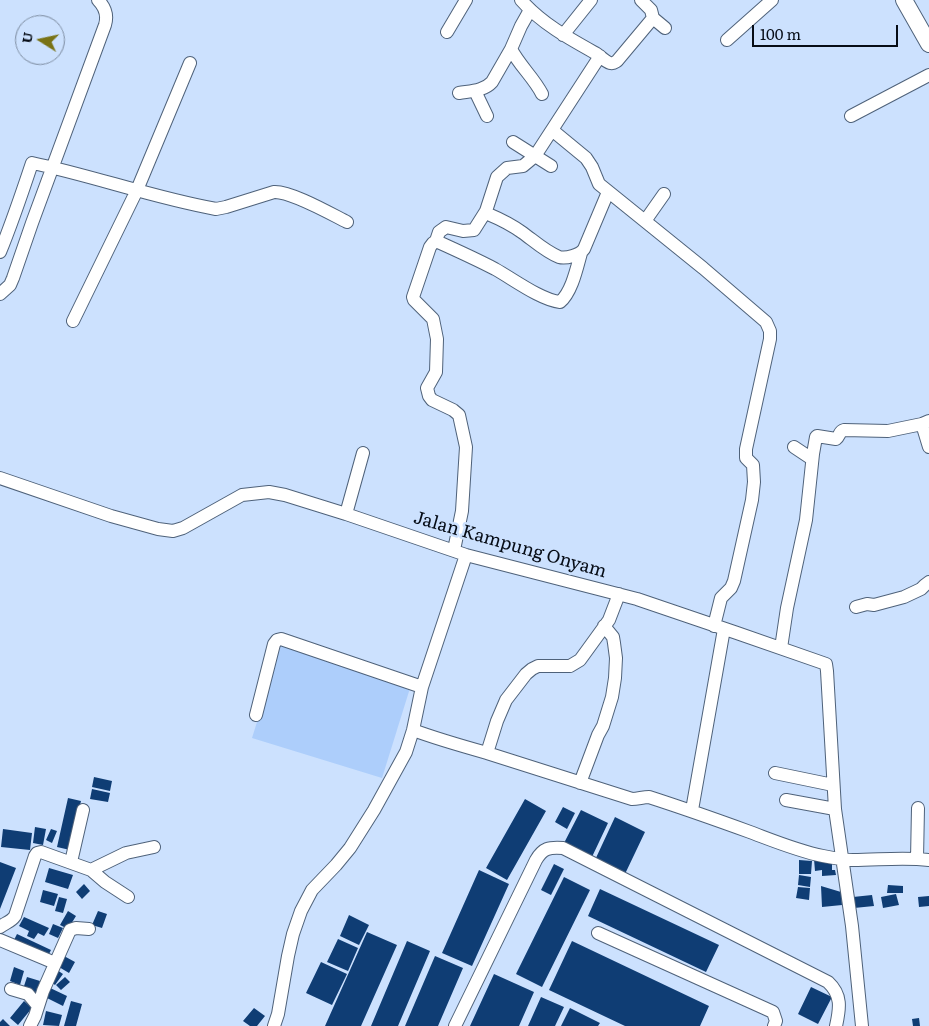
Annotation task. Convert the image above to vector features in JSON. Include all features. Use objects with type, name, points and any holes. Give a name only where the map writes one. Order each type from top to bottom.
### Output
[{"type":"main road","points":[[906,1],[929,44]]},
{"type":"street","points":[[0,294],[10,285],[13,278],[105,25],[105,10],[98,0]]},
{"type":"street","points":[[447,32],[466,0]]},
{"type":"street","points":[[563,35],[590,0]]},
{"type":"street","points":[[641,0],[651,10],[653,18],[665,28]]},
{"type":"street","points":[[727,40],[772,0]]},
{"type":"street","points":[[459,93],[475,91],[489,86],[492,82],[511,49],[521,26],[525,5],[563,35],[608,62],[618,61],[653,18]]},
{"type":"street","points":[[511,49],[515,58],[542,94]]},
{"type":"street","points":[[454,550],[462,511],[466,447],[459,415],[432,400],[429,396],[427,388],[436,372],[437,338],[433,319],[414,300],[413,296],[430,247],[436,241],[439,232],[446,227],[463,232],[474,230],[486,211],[497,177],[507,168],[523,166],[535,156],[600,56]]},
{"type":"street","points":[[74,321],[137,190],[190,63]]},
{"type":"street","points":[[851,116],[929,75]]},
{"type":"street","points":[[475,91],[487,116]]},
{"type":"street","points":[[552,130],[586,158],[592,167],[598,184],[703,268],[766,322],[770,331],[770,339],[746,449],[746,458],[753,465],[752,500],[734,582],[721,598],[719,627],[692,810]]},
{"type":"street","points":[[513,142],[551,166]]},
{"type":"street","points":[[0,252],[32,163],[216,209],[277,192],[292,196],[348,222]]},
{"type":"street","points":[[436,241],[494,269],[536,293],[555,302],[560,302],[564,299],[573,281],[581,252],[584,249],[608,192]]},
{"type":"street","points":[[645,221],[664,194]]},
{"type":"street","points":[[486,211],[488,214],[521,232],[539,246],[560,257],[565,258],[581,252]]},
{"type":"street","points":[[781,648],[787,608],[806,520],[816,437],[836,439],[840,432],[844,430],[888,431],[926,423],[929,447]]},
{"type":"street","points":[[794,447],[812,459]]},
{"type":"street","points":[[346,514],[363,452]]},
{"type":"street","name":"Jalan Kampung Onyam","points":[[0,478],[111,516],[158,530],[173,531],[183,528],[242,495],[269,492],[284,495],[466,554],[619,594],[826,664],[835,810],[852,926],[862,1026]]},
{"type":"street","points":[[274,1026],[293,934],[301,911],[312,890],[350,848],[374,810],[406,752],[413,730],[422,687],[466,554]]},
{"type":"street","points":[[856,606],[874,605],[904,596],[921,589],[924,584],[929,582]]},
{"type":"street","points":[[487,753],[506,700],[526,674],[538,666],[570,666],[580,660],[609,620],[619,594]]},
{"type":"street","points":[[580,783],[603,726],[612,697],[616,658],[612,637],[604,626]]},
{"type":"street","points":[[256,714],[274,644],[277,640],[422,687]]},
{"type":"street","points":[[413,730],[432,738],[451,742],[632,799],[649,797],[692,810],[784,844],[820,855],[842,859],[889,858],[923,860],[918,808]]},
{"type":"street","points":[[775,773],[833,785]]},
{"type":"street","points":[[786,800],[835,810]]},
{"type":"street","points":[[71,862],[83,810]]},
{"type":"street","points":[[91,870],[126,853],[154,847]]},
{"type":"street","points":[[455,1026],[536,860],[546,849],[554,847],[563,848],[828,982],[838,995],[839,1012],[836,1026]]},
{"type":"street","points":[[0,927],[12,921],[15,916],[35,856],[41,852],[91,870],[128,897]]},
{"type":"street","points":[[30,1026],[42,991],[70,930],[76,928],[89,930]]},
{"type":"street","points":[[598,933],[773,1012],[776,1021],[774,1026]]},
{"type":"street","points":[[0,940],[55,963]]},
{"type":"street","points":[[12,989],[28,994],[38,1006]]},
{"type":"shaded area","points":[[281,645],[411,685],[382,778],[252,738]]},
{"type":"building","points":[[94,777],[112,781],[110,791],[92,787]]},
{"type":"building","points":[[92,789],[110,793],[108,802],[90,799]]},
{"type":"building","points":[[68,798],[81,801],[70,850],[57,847]]},
{"type":"building","points":[[525,799],[546,811],[507,880],[486,868]]},
{"type":"building","points":[[563,807],[575,813],[567,829],[555,822]]},
{"type":"building","points":[[581,810],[608,823],[591,859],[563,845]]},
{"type":"building","points":[[615,817],[645,832],[625,874],[595,860]]},
{"type":"building","points":[[35,827],[46,829],[43,845],[33,843]]},
{"type":"building","points":[[3,829],[32,833],[30,850],[1,847]]},
{"type":"building","points":[[51,829],[57,831],[52,843],[46,840]]},
{"type":"building","points":[[832,858],[832,870],[835,870],[836,875],[822,876],[822,870],[815,871],[814,859]]},
{"type":"building","points":[[799,860],[812,861],[811,874],[799,874]]},
{"type":"building","points":[[0,862],[16,868],[0,909]]},
{"type":"building","points":[[554,864],[564,869],[551,895],[541,890]]},
{"type":"building","points":[[49,868],[73,875],[68,889],[45,882]]},
{"type":"building","points":[[479,870],[509,884],[472,966],[442,953]]},
{"type":"building","points":[[799,875],[811,877],[810,887],[798,885]]},
{"type":"building","points":[[564,877],[590,890],[542,987],[516,974]]},
{"type":"building","points":[[84,884],[90,891],[82,899],[76,892]]},
{"type":"building","points":[[888,885],[903,886],[903,893],[887,893]]},
{"type":"building","points":[[821,886],[841,892],[842,905],[822,907]]},
{"type":"building","points":[[798,887],[810,888],[809,900],[796,898]]},
{"type":"building","points":[[600,889],[719,945],[706,972],[588,916]]},
{"type":"building","points":[[43,890],[58,894],[54,906],[40,902]]},
{"type":"building","points":[[896,894],[899,905],[883,908],[881,897]]},
{"type":"building","points":[[872,895],[874,906],[854,908],[853,897]]},
{"type":"building","points":[[929,896],[929,906],[919,907],[918,897]]},
{"type":"building","points":[[59,897],[67,899],[63,913],[55,911]]},
{"type":"building","points":[[68,911],[76,916],[68,929],[60,925]]},
{"type":"building","points":[[98,911],[107,914],[102,928],[92,925]]},
{"type":"building","points":[[349,915],[369,925],[359,945],[340,936]]},
{"type":"building","points":[[24,917],[49,928],[44,936],[38,933],[34,939],[27,936],[29,931],[19,926]]},
{"type":"building","points":[[53,924],[63,928],[58,938],[49,934]]},
{"type":"building","points":[[367,932],[397,945],[361,1026],[325,1026]]},
{"type":"building","points":[[17,934],[51,950],[47,958],[13,942]]},
{"type":"building","points":[[338,939],[358,948],[348,971],[327,962]]},
{"type":"building","points":[[407,941],[430,951],[398,1026],[371,1026]]},
{"type":"building","points":[[572,941],[709,1006],[700,1026],[625,1026],[549,990]]},
{"type":"building","points":[[64,956],[75,962],[69,973],[59,967]]},
{"type":"building","points":[[435,956],[463,968],[438,1026],[405,1026]]},
{"type":"building","points":[[321,962],[347,974],[332,1005],[306,993]]},
{"type":"building","points":[[14,967],[24,971],[20,985],[10,981]]},
{"type":"building","points":[[57,970],[63,974],[55,985],[50,981]]},
{"type":"building","points":[[494,974],[534,992],[519,1026],[470,1026]]},
{"type":"building","points":[[27,977],[40,981],[36,993],[23,989]]},
{"type":"building","points":[[65,977],[70,982],[61,990],[56,985]]},
{"type":"building","points":[[46,986],[67,996],[63,1006],[41,995]]},
{"type":"building","points":[[811,987],[832,997],[818,1024],[798,1014]]},
{"type":"building","points":[[541,997],[564,1007],[555,1026],[528,1026]]},
{"type":"building","points":[[24,1001],[32,1008],[18,1025],[10,1018]]},
{"type":"building","points":[[71,1001],[82,1004],[76,1026],[64,1026]]},
{"type":"building","points":[[254,1008],[265,1016],[257,1026],[250,1026],[243,1021]]},
{"type":"building","points":[[570,1008],[600,1023],[598,1026],[561,1026]]},
{"type":"building","points":[[46,1011],[62,1015],[59,1026],[43,1025]]},
{"type":"building","points":[[919,1018],[920,1026],[913,1026],[912,1019]]},
{"type":"building","points":[[3,1019],[10,1026],[0,1026],[0,1022]]}]
